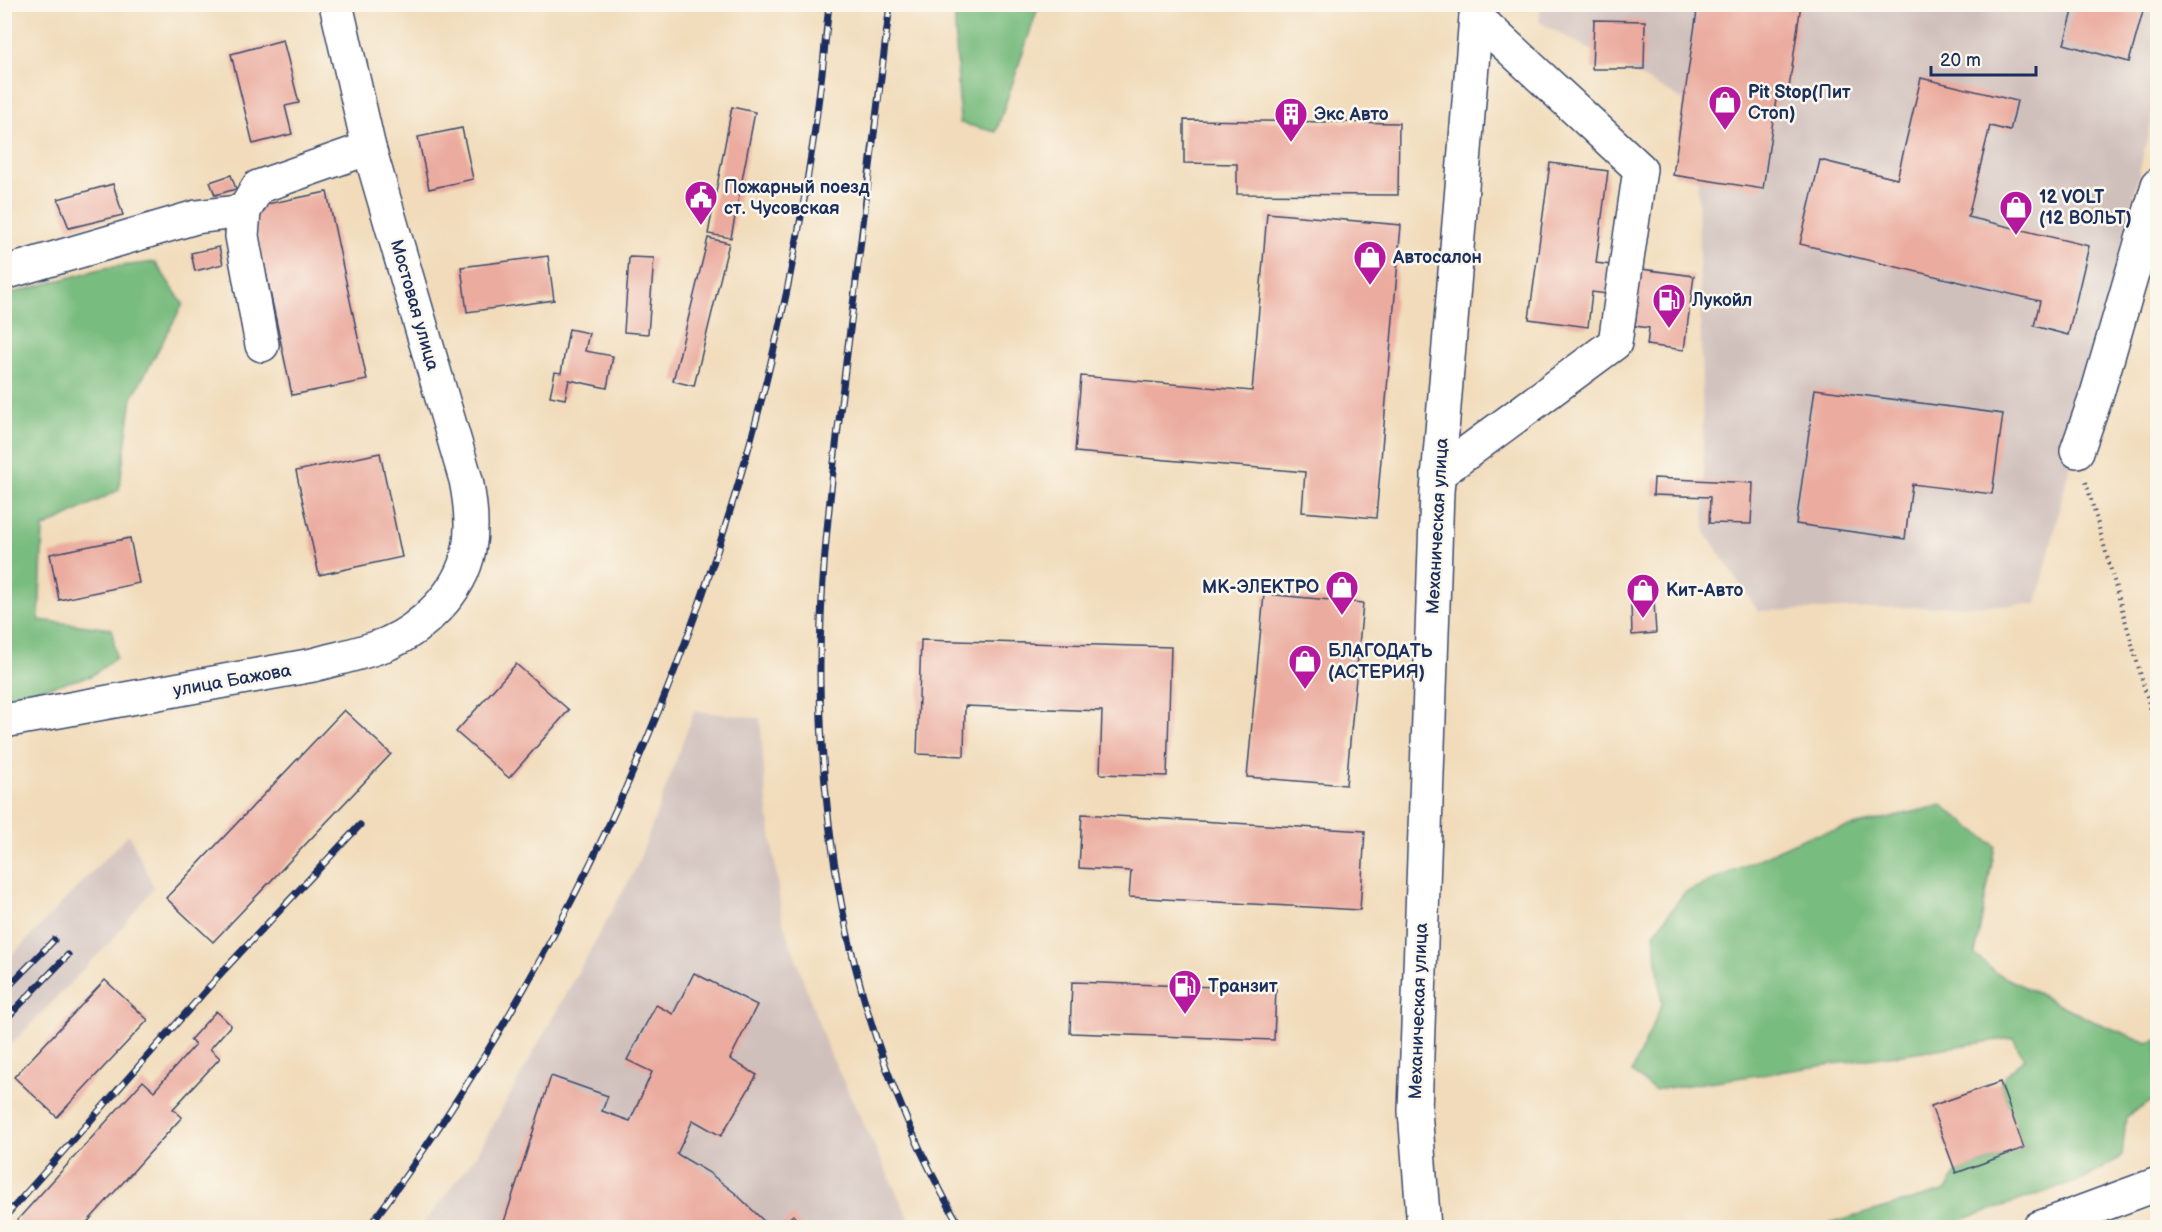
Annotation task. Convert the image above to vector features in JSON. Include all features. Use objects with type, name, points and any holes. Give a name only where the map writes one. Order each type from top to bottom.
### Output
[{"type":"main road","name":"Мостовая улица","points":[[336,4],[369,148],[469,494],[472,534],[468,556],[460,578],[444,602]]},
{"type":"main road","points":[[1438,474],[1615,343],[1640,169],[1476,11]]},
{"type":"main road","name":"Механическая улица","points":[[1424,1227],[1415,1111],[1438,474],[1476,11]]},
{"type":"main road","points":[[262,345],[242,236],[244,211],[258,187],[369,148]]},
{"type":"main road","points":[[2077,451],[2097,394],[2157,185]]},
{"type":"main road","points":[[4,273],[196,218],[244,211]]},
{"type":"main road","name":"улица Бажова","points":[[4,721],[313,665],[344,657],[389,643],[404,635],[418,626],[444,602]]},
{"type":"main road","points":[[2039,1227],[2157,1184]]},
{"type":"path","points":[[2077,451],[2157,736]]},
{"type":"shaded area","points":[[1541,4],[2157,5],[2157,97],[2037,604],[1758,611],[1705,532],[1696,107],[1539,22]]},
{"type":"shaded area","points":[[694,711],[760,718],[766,794],[782,919],[827,1047],[913,1227],[420,1228],[476,1156],[637,866]]},
{"type":"shaded area","points":[[129,834],[154,887],[114,938],[5,1051],[5,962]]},
{"type":"green space","points":[[954,5],[1039,5],[996,132],[960,123]]},
{"type":"green space","points":[[155,262],[183,304],[132,398],[119,490],[43,528],[39,620],[112,629],[116,658],[91,676],[5,698],[5,295],[104,268]]},
{"type":"green space","points":[[1942,805],[1995,846],[1975,955],[1996,973],[2093,1021],[2148,1043],[2157,1040],[2157,1098],[2126,1117],[2122,1156],[2085,1179],[1939,1227],[1818,1227],[1946,1190],[1956,1173],[2024,1148],[2000,1082],[2024,1058],[2013,1038],[1654,1090],[1632,1072],[1662,1004],[1654,934],[1684,893],[1807,837]]},
{"type":"building","name":"Pit Stop(Пит Стоп)","points":[[1698,4],[1801,4],[1789,88],[1778,86],[1763,189],[1673,175]]},
{"type":"building","points":[[2075,4],[2145,4],[2129,62],[2064,44]]},
{"type":"building","points":[[1594,20],[1645,21],[1644,69],[1592,69]]},
{"type":"building","points":[[283,40],[299,103],[285,106],[292,134],[253,144],[231,54]]},
{"type":"building","points":[[1921,78],[2017,101],[2010,131],[1990,126],[1968,217],[2089,246],[2068,335],[2034,326],[2040,301],[1800,244],[1820,160],[1897,179]]},
{"type":"building","points":[[732,107],[755,112],[731,238],[708,234]]},
{"type":"building","name":"Экс Авто","points":[[1184,120],[1399,123],[1398,195],[1237,194],[1237,164],[1184,163]]},
{"type":"building","points":[[462,128],[473,179],[429,189],[418,137]]},
{"type":"building","points":[[1550,163],[1608,171],[1596,263],[1694,276],[1684,350],[1647,345],[1649,328],[1635,326],[1638,298],[1592,292],[1588,327],[1529,319]]},
{"type":"building","points":[[231,175],[236,189],[215,195],[210,182]]},
{"type":"building","points":[[113,184],[123,215],[69,228],[58,199]]},
{"type":"building","points":[[327,192],[367,380],[292,395],[252,207]]},
{"type":"building","points":[[1267,213],[1401,225],[1376,518],[1302,512],[1305,472],[1075,452],[1081,376],[1252,391]]},
{"type":"building","points":[[708,238],[729,243],[694,386],[673,381]]},
{"type":"building","points":[[219,247],[223,264],[195,271],[191,253]]},
{"type":"building","points":[[548,256],[554,300],[467,312],[461,267]]},
{"type":"building","points":[[629,257],[654,258],[648,334],[624,332]]},
{"type":"building","points":[[569,329],[589,333],[585,351],[613,356],[607,388],[569,380],[565,399],[550,396],[555,372],[561,373]]},
{"type":"building","points":[[1815,389],[2003,414],[1992,494],[1912,484],[1905,539],[1796,524]]},
{"type":"building","points":[[380,453],[402,557],[319,575],[296,471]]},
{"type":"building","points":[[1654,478],[1753,483],[1751,524],[1709,523],[1710,497],[1653,495]]},
{"type":"building","points":[[130,538],[139,583],[59,600],[50,554]]},
{"type":"building","name":"БЛАГОДАТЬ (АСТЕРИЯ)","points":[[1264,594],[1363,603],[1346,785],[1247,777]]},
{"type":"building","name":"Кит-Авто","points":[[1654,602],[1656,633],[1632,635],[1631,604]]},
{"type":"building","points":[[921,640],[1171,647],[1167,776],[1100,774],[1102,711],[965,706],[964,756],[917,754]]},
{"type":"building","points":[[516,664],[569,710],[509,778],[456,732]]},
{"type":"building","points":[[344,710],[391,754],[213,942],[166,898]]},
{"type":"building","points":[[1082,814],[1365,831],[1360,910],[1129,897],[1131,871],[1079,868]]},
{"type":"building","points":[[694,973],[757,1005],[730,1059],[757,1075],[721,1136],[693,1120],[677,1154],[708,1172],[735,1193],[771,1228],[502,1228],[551,1076],[608,1096],[602,1111],[630,1121],[652,1072],[627,1060],[656,1005],[673,1014]]},
{"type":"building","points":[[105,980],[148,1020],[57,1117],[14,1077]]},
{"type":"building","points":[[1072,982],[1276,989],[1274,1040],[1070,1033]]},
{"type":"building","points":[[216,1011],[231,1025],[210,1049],[220,1058],[173,1109],[182,1117],[82,1228],[10,1228],[143,1081],[154,1091],[195,1045],[190,1040]]},
{"type":"building","points":[[2000,1082],[2024,1148],[1956,1173],[1931,1106]]},
{"type":"building","points":[[793,1215],[803,1228],[779,1228]]},
{"type":"railway","points":[[368,1228],[462,1092],[546,949],[620,801],[683,648],[736,491],[778,331],[809,168],[829,4]]},
{"type":"railway","points":[[890,4],[828,517],[820,639],[823,753],[829,824],[854,963],[874,1031],[898,1098],[927,1164],[961,1228]]},
{"type":"railway","points":[[4,1218],[224,970],[360,825]]},
{"type":"railway","points":[[4,991],[54,940]]},
{"type":"railway","points":[[4,1021],[68,955]]},
{"type":"place","name":"Pit Stop(Пит Стоп)","points":[[1725,131]]},
{"type":"place","name":"Экс Авто","points":[[1291,143]]},
{"type":"place","name":"Пожарный поезд ст. Чусовская","points":[[701,226]]},
{"type":"place","name":"12 VOLT (12 ВОЛЬТ)","points":[[2016,236]]},
{"type":"place","name":"Автосалон","points":[[1370,286]]},
{"type":"place","name":"Лукойл","points":[[1669,329]]},
{"type":"place","name":"МК-ЭЛЕКТРО","points":[[1342,616]]},
{"type":"place","name":"Кит-Авто","points":[[1643,619]]},
{"type":"place","name":"БЛАГОДАТЬ (АСТЕРИЯ)","points":[[1305,690]]},
{"type":"place","name":"Транзит","points":[[1185,1015]]}]
